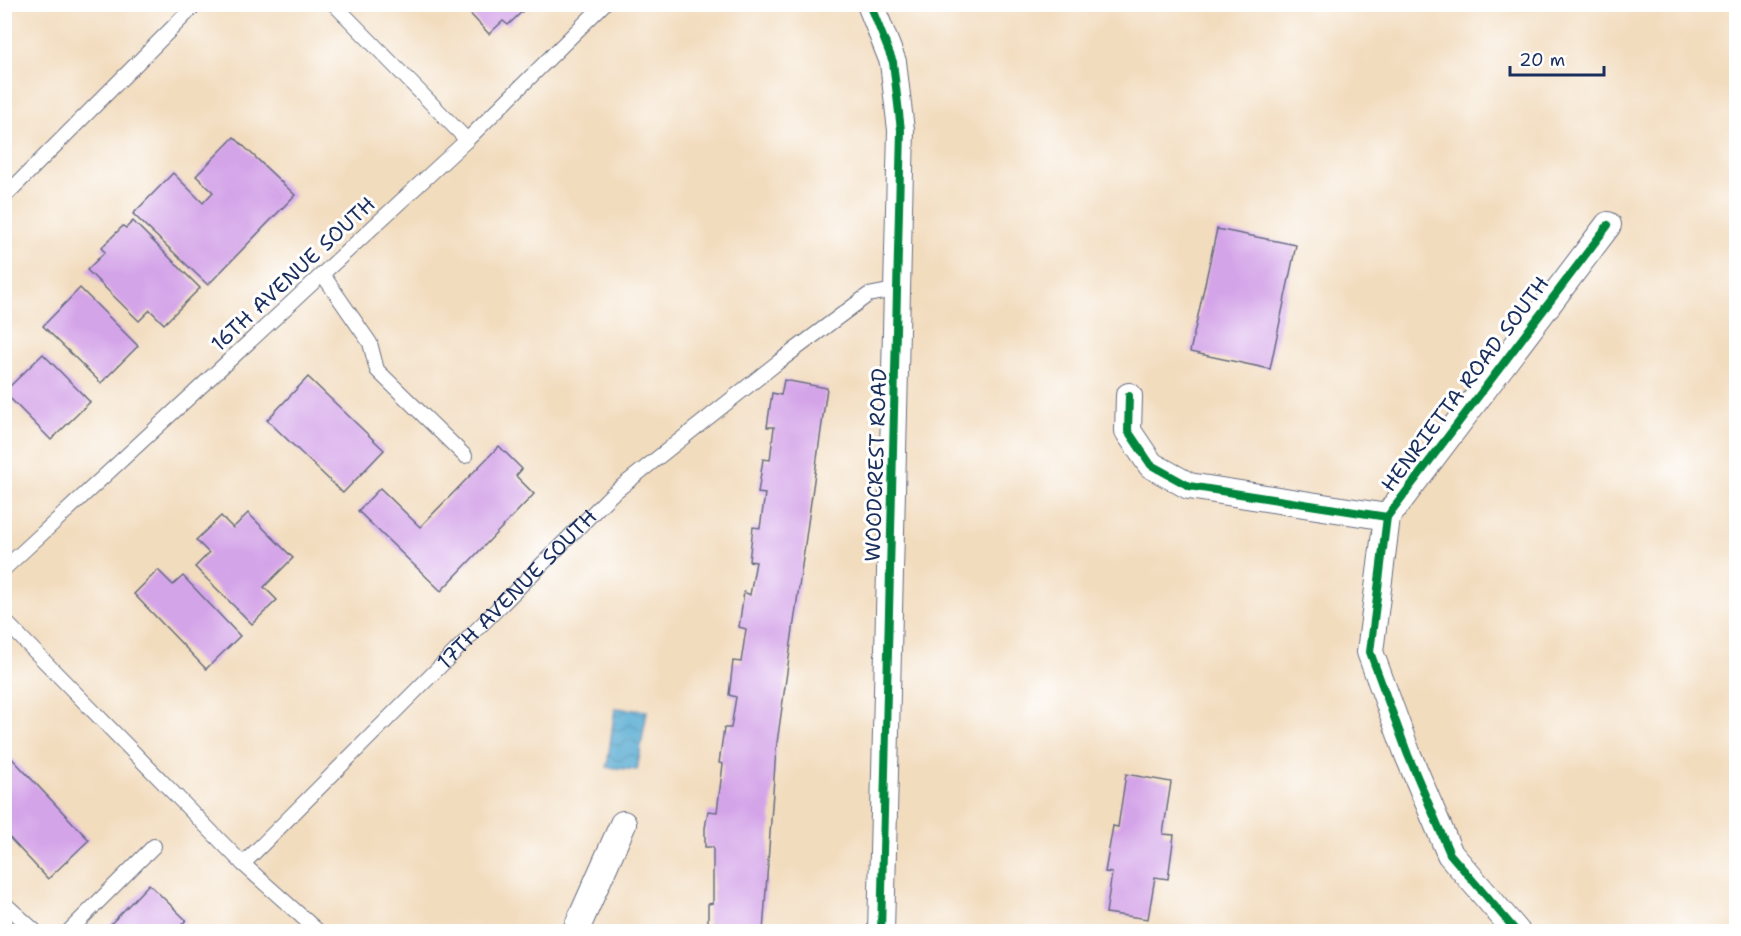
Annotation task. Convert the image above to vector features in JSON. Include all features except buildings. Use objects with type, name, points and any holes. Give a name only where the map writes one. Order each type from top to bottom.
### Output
[{"type":"street","name":"WOODCREST ROAD","points":[[870,4],[893,62],[901,130],[899,289],[881,932]]},
{"type":"street","name":"HENRIETTA ROAD SOUTH","points":[[1517,932],[1450,854],[1408,755],[1370,652],[1387,517],[1608,225]]},
{"type":"street","points":[[1129,396],[1128,431],[1151,465],[1189,486],[1387,517]]},
{"type":"street","points":[[575,932],[623,824]]},
{"type":"lane","points":[[4,198],[196,4]]},
{"type":"lane","points":[[334,4],[467,140]]},
{"type":"lane","name":"16TH AVENUE SOUTH","points":[[4,569],[467,140],[604,4]]},
{"type":"lane","points":[[323,275],[370,343],[378,370],[465,456]]},
{"type":"lane","name":"17TH AVENUE SOUTH","points":[[243,864],[611,495],[777,363],[868,295],[899,289]]},
{"type":"lane","points":[[4,620],[243,864],[319,932]]},
{"type":"lane","points":[[68,932],[154,846]]},
{"type":"lane","points":[[4,903],[36,932]]},
{"type":"water","points":[[615,708],[647,711],[637,770],[607,767]]},
{"type":"cycle path","points":[[870,4],[893,62],[901,130],[881,932]]},
{"type":"cycle path","points":[[1517,932],[1450,854],[1408,755],[1370,652],[1387,517],[1608,225]]},
{"type":"cycle path","points":[[1129,396],[1128,431],[1151,465],[1189,486],[1387,517]]}]
